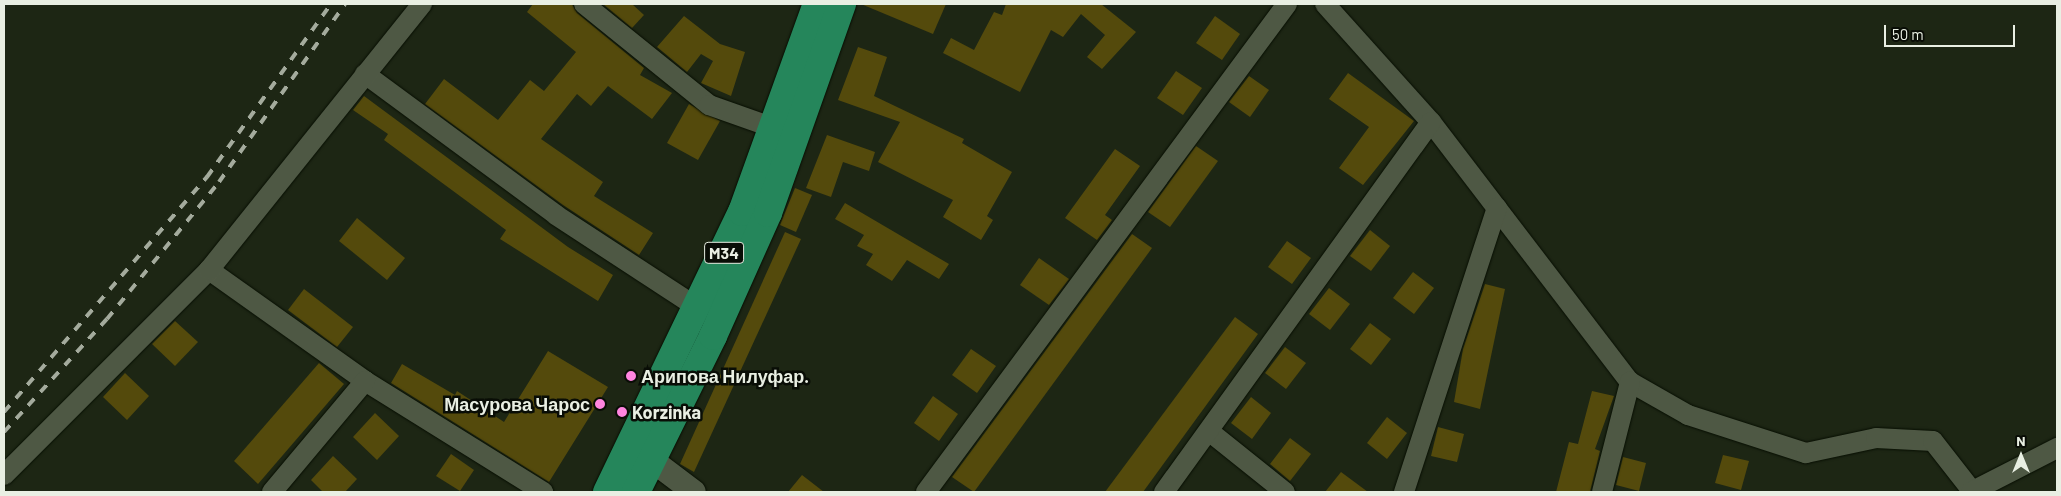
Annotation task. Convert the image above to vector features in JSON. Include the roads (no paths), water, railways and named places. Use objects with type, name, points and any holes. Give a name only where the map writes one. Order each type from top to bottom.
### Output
[{"type":"main road","name":"M34","points":[[607,492],[698,308],[774,128],[817,4]]},
{"type":"main road","name":"M34","points":[[636,492],[653,460],[768,212],[842,4]]},
{"type":"street","points":[[4,475],[209,270],[422,4]]},
{"type":"street","points":[[584,4],[709,106],[774,128]]},
{"type":"street","points":[[926,492],[1287,4]]},
{"type":"street","points":[[1325,4],[1431,122],[1630,382],[1688,415],[1806,453],[1876,438],[1933,441],[1971,491],[2057,448]]},
{"type":"street","points":[[365,74],[556,215],[698,308]]},
{"type":"street","points":[[1164,492],[1210,432],[1431,122]]},
{"type":"street","points":[[1404,492],[1497,208]]},
{"type":"street","points":[[209,270],[365,381],[543,492]]},
{"type":"street","points":[[272,492],[365,381]]},
{"type":"street","points":[[1602,492],[1630,382]]},
{"type":"street","points":[[1210,432],[1285,492]]},
{"type":"street","points":[[653,460],[694,492]]},
{"type":"railway","points":[[4,412],[207,177],[331,4]]},
{"type":"railway","points":[[4,432],[107,319],[219,182],[345,4]]},
{"type":"place","name":"Арипова Нилуфар.","points":[[631,376]]},
{"type":"place","name":"Масурова Чарос","points":[[600,404]]},
{"type":"place","name":"Korzinka","points":[[622,412]]}]
